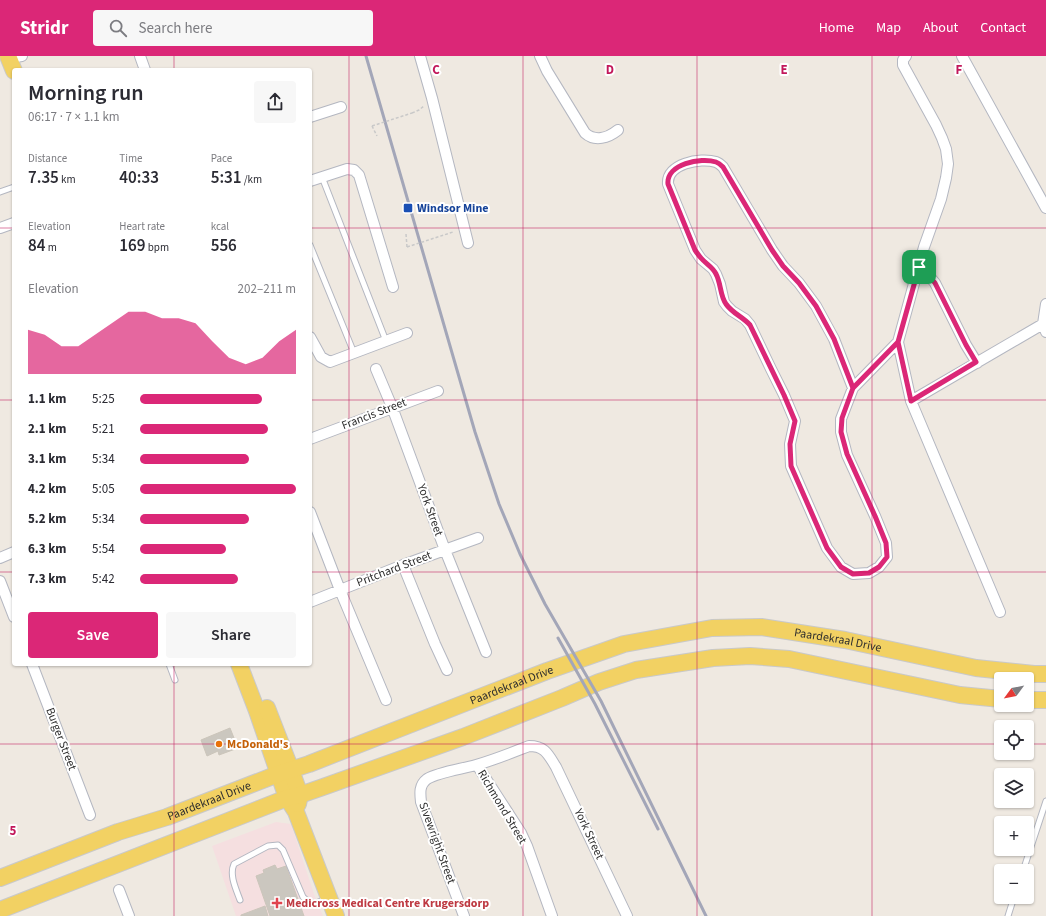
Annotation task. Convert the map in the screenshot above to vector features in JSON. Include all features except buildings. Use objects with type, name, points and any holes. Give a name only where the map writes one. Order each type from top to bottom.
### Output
[{"type":"main road","name":"Paardekraal Drive","points":[[0,878],[118,832],[167,817],[309,764],[547,671],[624,644],[712,628],[761,627],[845,640],[976,668],[1046,674]]},
{"type":"main road","name":"Paardekraal Drive","points":[[0,910],[293,796],[463,737],[599,682],[636,670],[713,658],[750,656],[789,659],[960,695],[994,698]]},
{"type":"main road","points":[[240,666],[262,709]]},
{"type":"main road","points":[[251,666],[262,709],[293,796],[296,812],[336,916]]},
{"type":"main road","points":[[1034,700],[1046,700]]},
{"type":"street","points":[[140,56],[144,68]]},
{"type":"street","points":[[420,56],[431,92],[468,243]]},
{"type":"street","points":[[540,56],[547,71],[585,133],[591,138],[599,138],[608,136],[618,130]]},
{"type":"street","points":[[906,56],[903,60],[903,65],[936,125],[948,156],[948,171],[898,342],[911,401],[1000,612]]},
{"type":"street","points":[[962,56],[1046,208]]},
{"type":"street","points":[[312,116],[341,107]]},
{"type":"street","points":[[853,388],[834,339],[816,306],[799,283],[783,266],[772,250],[723,167],[717,162],[699,161],[687,163],[676,168],[669,176],[668,184],[695,250],[701,259],[713,268],[720,284],[724,302],[732,311],[745,319],[750,325],[795,421],[790,444],[791,466],[827,548],[841,567],[853,574],[869,573],[879,567],[887,557],[886,543],[847,454],[841,432],[842,418],[853,388],[898,342]]},
{"type":"street","points":[[312,180],[348,168],[354,170],[359,175],[392,287]]},
{"type":"street","points":[[0,228],[12,224]]},
{"type":"street","points":[[919,267],[935,283],[976,362]]},
{"type":"street","points":[[911,401],[976,362],[1044,328],[1046,304]]},
{"type":"street","points":[[312,340],[322,357],[330,362],[407,333]]},
{"type":"street","name":"York Street","points":[[376,368],[445,550],[486,652]]},
{"type":"street","name":"Francis Street","points":[[312,438],[438,391]]},
{"type":"street","points":[[312,517],[340,590],[386,700]]},
{"type":"street","name":"Pritchard Street","points":[[312,601],[403,565],[478,538]]},
{"type":"street","points":[[0,558],[12,553]]},
{"type":"street","points":[[403,565],[447,670]]},
{"type":"street","points":[[0,581],[12,612]]},
{"type":"street","name":"Burger Street","points":[[33,666],[90,815]]},
{"type":"street","name":"Sivewright Street","points":[[464,916],[421,802],[419,792],[421,785],[427,779],[439,774],[477,765],[529,746],[537,746],[548,754]]},
{"type":"street","name":"York Street","points":[[548,754],[556,767],[627,916]]},
{"type":"street","name":"Richmond Street","points":[[477,765],[521,833],[552,916]]},
{"type":"street","points":[[119,890],[129,916]]},
{"type":"lane","points":[[322,177],[386,341]]},
{"type":"lane","points":[[0,192],[12,188]]},
{"type":"lane","points":[[312,250],[354,353]]},
{"type":"lane","points":[[170,666],[175,680]]},
{"type":"lane","points":[[1025,864],[1046,801]]},
{"type":"lane","points":[[240,900],[235,887],[232,869],[234,864],[268,846],[278,845],[283,850],[303,897],[308,902],[314,903],[329,897]]},
{"type":"lane","points":[[1008,916],[1012,904]]},
{"type":"path","points":[[377,136],[372,126],[419,110]]},
{"type":"path","points":[[406,234],[407,247],[453,232]]},
{"type":"shaded area","points":[[276,822],[291,824],[314,894],[323,916],[236,916],[212,846]]},
{"type":"railway","points":[[366,56],[475,432],[499,504],[520,554],[545,604],[601,701],[706,916]]},
{"type":"railway","points":[[558,638],[595,704],[658,829]]},
{"type":"place","name":"Windsor Mine","points":[[408,208]]},
{"type":"place","name":"McDonald's","points":[[219,744]]},
{"type":"place","name":"Medicross Medical Centre Krugersdorp","points":[[277,903]]},
{"type":"route","points":[[919,267],[898,342],[853,388],[834,339],[816,306],[799,283],[783,266],[772,250],[723,167],[717,162],[699,161],[687,163],[676,168],[669,176],[668,184],[695,250],[701,259],[713,268],[720,284],[724,302],[732,311],[745,319],[750,325],[784,395],[795,421],[790,444],[791,466],[827,548],[841,567],[853,574],[869,573],[879,567],[887,557],[886,543],[847,454],[841,432],[842,418],[853,388],[875,365],[898,342],[911,401],[976,362],[935,283],[919,267]]}]
